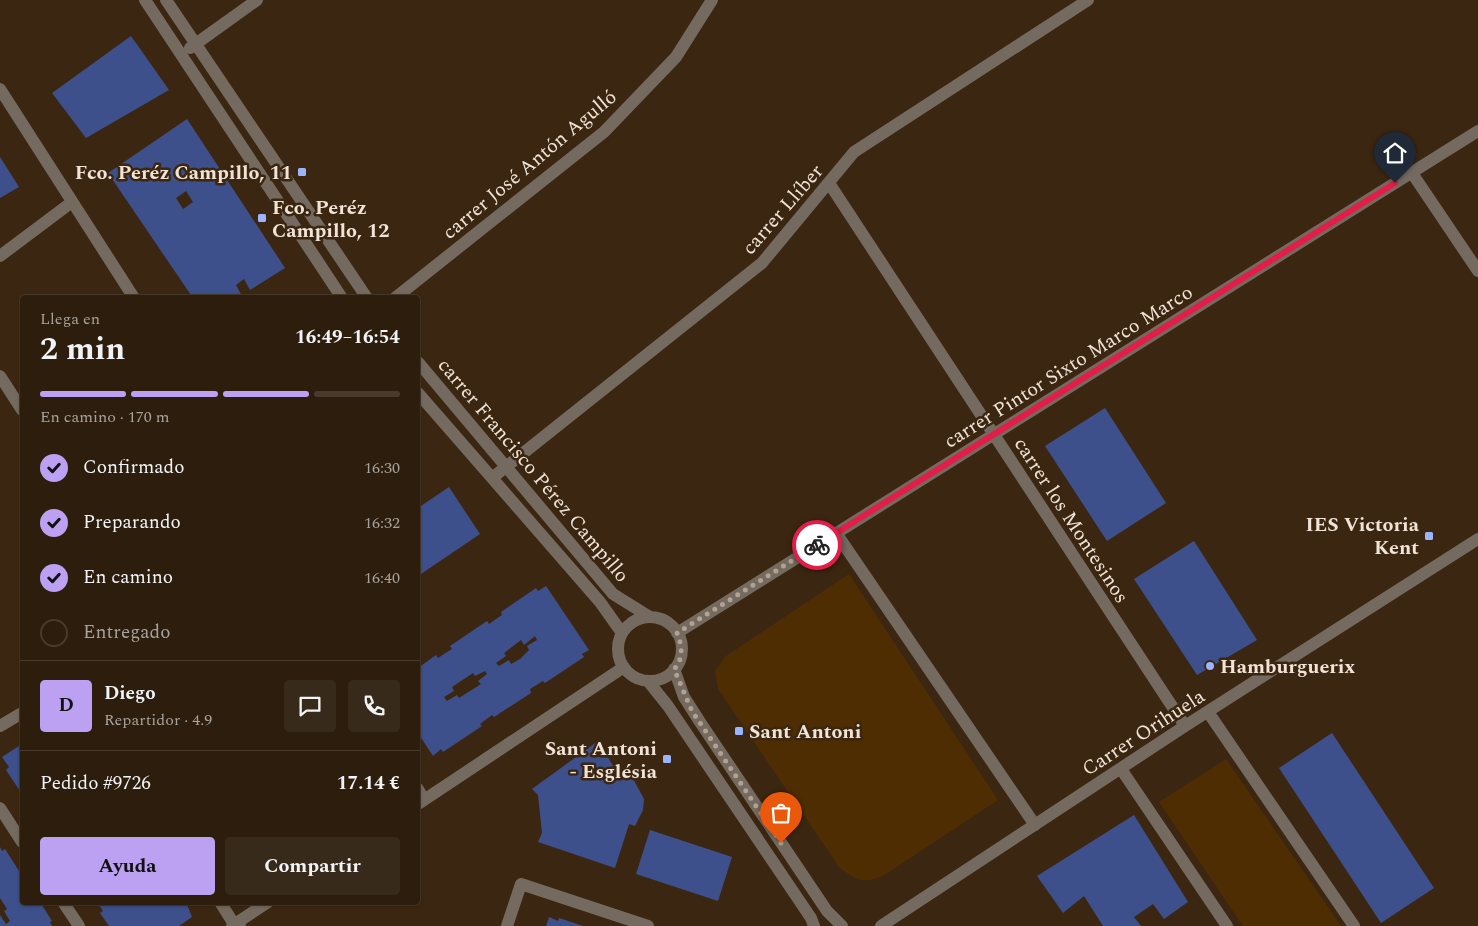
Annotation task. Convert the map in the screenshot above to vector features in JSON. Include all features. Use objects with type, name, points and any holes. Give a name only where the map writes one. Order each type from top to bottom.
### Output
[{"type":"street","points":[[144,0],[182,53],[340,295]]},
{"type":"street","points":[[166,0],[365,295]]},
{"type":"street","points":[[182,53],[257,0]]},
{"type":"street","name":"carrer José Antón Agulló","points":[[399,295],[604,132],[676,57],[712,0]]},
{"type":"street","name":"carrer Llíber","points":[[492,478],[762,264],[854,152],[1088,0]]},
{"type":"street","points":[[0,89],[132,295]]},
{"type":"street","name":"carrer Pintor Sixto Marco Marco","points":[[677,633],[1478,131]]},
{"type":"street","points":[[1412,172],[1478,271]]},
{"type":"street","name":"carrer los Montesinos","points":[[829,183],[1186,726]]},
{"type":"street","points":[[0,256],[72,202]]},
{"type":"street","name":"carrer Francisco Pérez Campillo","points":[[420,364],[613,594],[650,617]]},
{"type":"street","points":[[0,376],[20,407]]},
{"type":"street","name":"carrer Francisco Pérez Campillo","points":[[420,395],[600,602],[622,633]]},
{"type":"street","points":[[836,533],[1035,825]]},
{"type":"street","name":"Carrer Orihuela","points":[[881,926],[1186,726],[1478,540]]},
{"type":"street","points":[[648,681],[668,675],[674,669],[682,653],[677,633],[666,621],[650,617],[630,624],[622,633],[618,648],[624,667],[632,676],[648,681],[668,706],[811,918],[814,926]]},
{"type":"street","points":[[420,798],[624,667]]},
{"type":"street","points":[[674,669],[684,697],[700,722],[827,911],[842,926]]},
{"type":"street","points":[[1208,712],[1354,926]]},
{"type":"street","points":[[0,726],[20,714]]},
{"type":"street","points":[[1121,769],[1227,926]]},
{"type":"street","points":[[0,808],[20,839]]},
{"type":"street","points":[[507,926],[522,884],[648,926]]},
{"type":"street","points":[[65,905],[79,926]]},
{"type":"street","points":[[222,905],[235,926],[264,905]]},
{"type":"shaded area","points":[[849,574],[998,800],[883,876],[870,880],[855,878],[839,867],[718,689],[715,671],[726,656]]},
{"type":"shaded area","points":[[1226,759],[1341,926],[1243,926],[1159,802]]},
{"type":"building","points":[[131,36],[169,90],[86,138],[52,93]]},
{"type":"building","points":[[187,119],[285,268],[250,290],[244,279],[236,285],[241,295],[191,295],[108,173]],"holes":[[[186,191],[193,202],[183,209],[176,198]]]},
{"type":"building","points":[[0,157],[19,187],[0,198]]},
{"type":"building","points":[[1105,408],[1166,503],[1107,541],[1045,446]]},
{"type":"building","points":[[449,487],[480,534],[420,575],[420,507]]},
{"type":"building","points":[[1194,541],[1257,640],[1197,675],[1134,579]]},
{"type":"building","points":[[546,586],[589,650],[582,654],[584,657],[545,683],[543,681],[530,689],[531,693],[494,717],[492,715],[480,724],[482,726],[443,752],[441,749],[433,756],[420,736],[420,667],[436,655],[438,658],[452,649],[450,646],[487,621],[489,624],[502,615],[501,612],[536,588],[538,591]],"holes":[[[535,636],[537,640],[527,646],[529,650],[520,659],[511,664],[509,660],[499,666],[496,663],[506,656],[504,653],[521,640],[524,645]],[[485,671],[487,674],[478,681],[481,684],[459,698],[457,695],[447,701],[444,697],[454,691],[452,687],[473,673],[475,676]]]},
{"type":"building","points":[[1332,733],[1434,888],[1381,923],[1279,768]]},
{"type":"building","points":[[598,741],[621,779],[630,773],[644,799],[643,810],[635,826],[629,824],[615,868],[538,842],[542,833],[538,795],[532,789]]},
{"type":"building","points":[[20,745],[20,791],[6,770],[9,767],[2,757]]},
{"type":"building","points":[[1134,815],[1188,902],[1164,919],[1153,904],[1134,917],[1141,926],[1103,926],[1084,896],[1063,913],[1037,876]]},
{"type":"building","points":[[650,830],[732,857],[718,901],[636,874]]},
{"type":"building","points":[[0,847],[2,851],[5,849],[20,872],[20,905],[42,905],[52,921],[50,922],[52,926],[0,926],[0,915],[6,924],[10,921],[4,911],[7,909],[0,898]]},
{"type":"building","points":[[99,905],[187,905],[192,917],[179,926],[109,926],[100,913],[103,911]]},
{"type":"building","points":[[549,917],[558,921],[559,918],[583,926],[546,926]]},
{"type":"way so far","points":[[781,843],[684,697],[674,669],[682,653],[677,633],[817,545]]},
{"type":"place","name":"Fco. Peréz Campillo, 11","points":[[302,172]]},
{"type":"place","name":"Fco. Peréz Campillo, 12","points":[[262,218]]},
{"type":"place","name":"IES Victoria Kent","points":[[1429,536]]},
{"type":"place","name":"Hamburguerix","points":[[1210,666]]},
{"type":"place","name":"Sant Antoni","points":[[739,731]]},
{"type":"place","name":"Sant Antoni - Església","points":[[667,759]]},
{"type":"route","points":[[817,545],[1395,183]]}]
